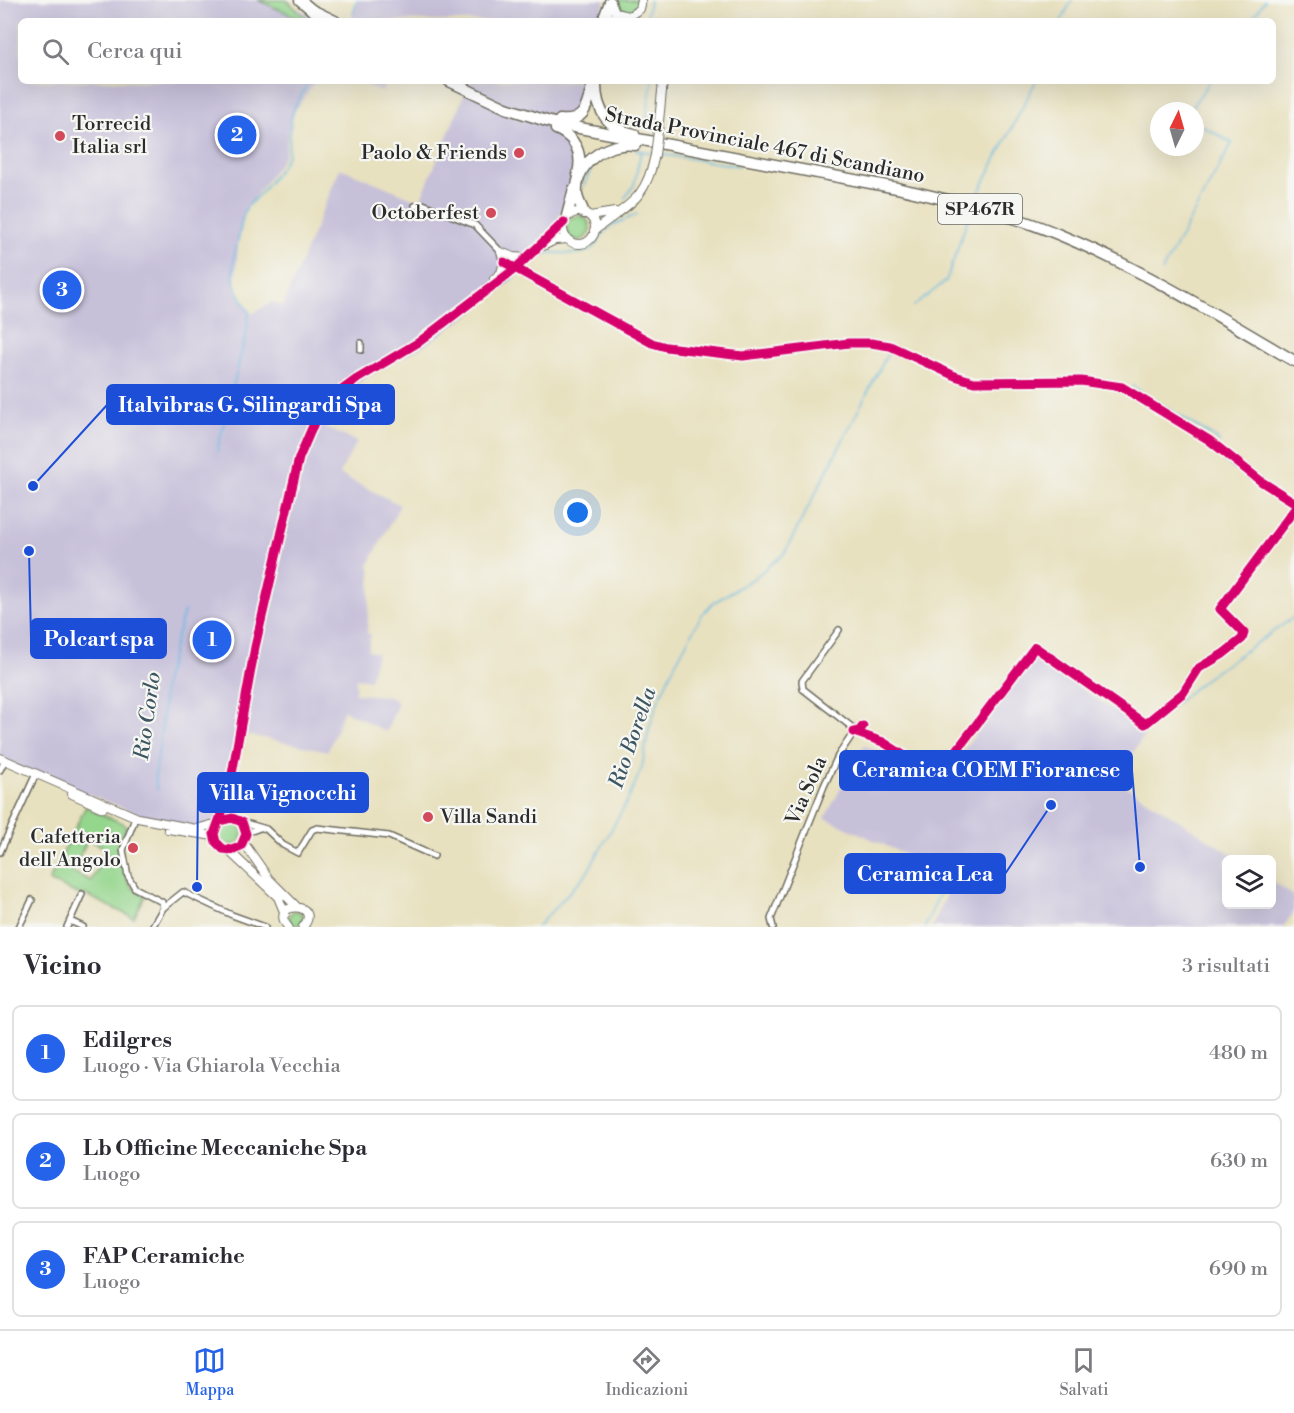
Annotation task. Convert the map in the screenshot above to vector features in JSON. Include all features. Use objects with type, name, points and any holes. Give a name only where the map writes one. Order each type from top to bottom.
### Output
[{"type":"highway","points":[[292,0],[317,18]]},
{"type":"highway","points":[[300,0],[309,12],[326,18]]},
{"type":"highway","points":[[607,18],[610,1]]},
{"type":"highway","name":"Strada Provinciale 467 di Scandiano","points":[[456,84],[529,117],[553,123],[897,188],[1020,220],[1118,260],[1294,361]]},
{"type":"highway","name":"Strada Provinciale 467 di Scandiano","points":[[465,84],[494,100]]},
{"type":"highway","points":[[494,100],[542,116],[569,122],[579,118],[584,112],[594,84]]},
{"type":"highway","points":[[595,84],[598,106],[602,114],[617,127],[719,155]]},
{"type":"highway","points":[[494,100],[498,106],[565,133],[573,140],[579,158],[579,168],[566,219]]},
{"type":"highway","points":[[587,215],[578,199],[577,191],[582,172],[592,158],[612,145],[629,144],[719,155]]},
{"type":"street","points":[[642,0],[642,18]]},
{"type":"street","points":[[610,1],[613,10],[627,18],[640,9]]},
{"type":"street","points":[[536,250],[555,240],[567,239],[575,243],[583,243],[594,231],[642,193],[650,176],[655,155],[663,84]]},
{"type":"street","points":[[415,206],[423,204],[475,225],[501,252],[513,257],[527,258]]},
{"type":"street","points":[[288,927],[278,897],[228,850],[219,846],[214,836],[228,795],[259,631],[299,458],[315,421],[326,405],[351,383],[419,342],[493,286],[536,250],[575,212],[587,215],[606,215],[620,210]]},
{"type":"street","points":[[587,215],[593,222],[594,231]]},
{"type":"street","points":[[566,219],[563,231],[567,239]]},
{"type":"street","points":[[493,286],[492,281],[501,273],[504,262],[501,252]]},
{"type":"street","points":[[513,257],[516,268]]},
{"type":"street","points":[[504,262],[652,343],[666,347],[743,356],[849,343],[871,343],[890,345],[955,376],[974,382],[1082,381],[1122,387],[1209,440],[1262,482],[1294,502]]},
{"type":"street","points":[[361,343],[361,350]]},
{"type":"street","points":[[839,630],[802,681],[803,689],[853,728],[854,732],[882,742],[933,774],[938,775],[1035,647],[1145,724],[1184,693],[1199,668],[1223,654],[1242,639],[1244,633],[1220,609],[1293,511]]},
{"type":"street","points":[[854,732],[859,731],[863,726]]},
{"type":"street","name":"Via Sola","points":[[773,927],[771,919],[814,809],[838,756],[854,732]]},
{"type":"street","points":[[1,764],[134,821],[182,832],[214,836]]},
{"type":"street","points":[[1,764],[138,818],[196,829],[227,818],[239,820],[268,831],[283,845],[298,854],[312,830],[317,828],[389,836],[434,856]]},
{"type":"street","points":[[0,852],[34,778]]},
{"type":"street","points":[[228,795],[246,833],[244,843],[237,849],[228,850]]},
{"type":"street","points":[[134,821],[124,845],[128,876],[135,888],[162,902],[163,908]]},
{"type":"street","points":[[246,833],[260,828]]},
{"type":"street","points":[[244,843],[269,879],[296,906],[303,909],[316,927]]},
{"type":"street","points":[[152,927],[163,908],[183,892],[232,915],[265,927]]},
{"type":"street","points":[[82,894],[69,924],[83,927]]},
{"type":"street","points":[[19,927],[32,900]]},
{"type":"street","points":[[278,927],[289,908],[296,906]]},
{"type":"street","points":[[303,927],[307,921],[307,915]]},
{"type":"shaded area","points":[[0,0],[279,0],[318,18],[18,18],[18,84],[314,84],[295,110],[281,161],[245,210],[238,244],[235,284],[252,314],[272,302],[283,306],[340,168],[420,201],[467,88],[458,84],[585,84],[578,113],[566,128],[572,148],[574,172],[570,194],[556,223],[539,243],[539,255],[472,313],[420,348],[372,374],[342,394],[326,410],[318,424],[357,442],[339,474],[400,505],[369,564],[371,573],[367,633],[371,635],[368,651],[377,653],[370,680],[356,678],[355,694],[389,696],[398,703],[386,732],[344,710],[328,751],[243,734],[232,801],[210,834],[169,826],[0,760]]},
{"type":"shaded area","points":[[358,0],[605,0],[601,18],[352,18]]},
{"type":"shaded area","points":[[365,84],[386,84],[382,92]]},
{"type":"shaded area","points":[[1035,658],[1146,732],[1116,780],[1233,855],[1222,855],[1222,909],[1276,909],[1276,884],[1294,896],[1294,912],[1283,927],[932,927],[955,877],[825,818],[864,745],[940,780]]},
{"type":"green space","points":[[258,0],[287,0],[301,14],[309,18],[298,18]]},
{"type":"green space","points":[[614,0],[638,0],[635,8],[628,12],[617,9]]},
{"type":"green space","points":[[578,216],[583,217],[589,223],[589,233],[583,239],[578,240],[573,239],[567,233],[566,228],[567,223],[573,217]]},
{"type":"green space","points":[[86,806],[123,823],[126,827],[119,845],[123,872],[131,887],[145,896],[134,918],[86,895],[78,894],[49,881]],"holes":[[[88,839],[107,849],[91,881],[72,872]]]},
{"type":"green space","points":[[230,821],[238,825],[242,833],[238,841],[230,845],[222,841],[218,833],[222,825]]},
{"type":"green space","points":[[293,911],[299,911],[303,918],[299,925],[293,925],[289,921],[289,915]]},
{"type":"waterway","name":"Rio Corlo","points":[[353,14],[357,0]]},
{"type":"waterway","points":[[648,18],[650,0]]},
{"type":"waterway","name":"Rio Borella","points":[[1063,18],[1072,0]]},
{"type":"waterway","points":[[1253,18],[1265,0]]},
{"type":"waterway","name":"Rio Corlo","points":[[217,451],[246,334],[249,312],[235,285],[233,276],[234,258],[243,217],[246,208],[281,167],[288,154],[294,108],[307,84]]},
{"type":"waterway","points":[[646,123],[652,84]]},
{"type":"waterway","name":"Rio Borella","points":[[974,202],[1034,84]]},
{"type":"waterway","points":[[1195,102],[1208,84]]},
{"type":"waterway","points":[[1162,271],[1232,143],[1204,127]]},
{"type":"waterway","points":[[636,150],[652,153]]},
{"type":"waterway","points":[[625,198],[634,185],[641,152]]},
{"type":"waterway","points":[[659,154],[739,166]]},
{"type":"waterway","points":[[583,187],[592,167]]},
{"type":"waterway","name":"Rio Borella","points":[[914,306],[946,281],[971,210]]},
{"type":"waterway","points":[[535,257],[549,253],[577,253],[590,250],[605,231],[637,214]]},
{"type":"waterway","points":[[427,342],[519,272]]},
{"type":"waterway","name":"Rio Borella","points":[[537,927],[587,873],[629,798],[642,767],[649,729],[657,704],[702,614],[713,603],[754,578],[784,554],[889,351]]},
{"type":"waterway","points":[[1132,386],[1218,440],[1219,443]]},
{"type":"waterway","points":[[1221,454],[1221,459],[1291,509]]},
{"type":"waterway","name":"Rio Corlo","points":[[157,790],[155,777],[164,684],[184,611]]},
{"type":"waterway","points":[[1147,727],[1205,679],[1294,617]]},
{"type":"waterway","points":[[925,927],[947,876]]},
{"type":"cycle path","points":[[220,821],[232,818],[242,822],[246,834],[241,846],[232,850],[223,849],[216,842],[214,834],[228,796],[255,647],[299,458],[315,421],[326,405],[342,390],[419,342],[516,268],[564,222]]},
{"type":"cycle path","points":[[504,262],[652,343],[666,347],[743,356],[849,343],[871,343],[890,346],[955,376],[974,382],[1081,381],[1122,387],[1209,440],[1262,482],[1294,502]]},
{"type":"cycle path","points":[[863,726],[859,731],[854,732],[883,742],[938,775],[1035,647],[1145,724],[1183,693],[1199,668],[1223,654],[1242,639],[1244,633],[1220,609],[1294,510]]},
{"type":"place","name":"Lb Officine Meccaniche Spa","points":[[237,135]]},
{"type":"place","name":"Torrecid Italia srl","points":[[60,136]]},
{"type":"place","name":"Paolo & Friends","points":[[519,153]]},
{"type":"place","name":"Octoberfest","points":[[491,213]]},
{"type":"place","name":"FAP Ceramiche","points":[[62,290]]},
{"type":"place","name":"Italvibras G. Silingardi Spa","points":[[33,486]]},
{"type":"place","name":"Polcart spa","points":[[29,551]]},
{"type":"place","name":"Edilgres","points":[[212,640]]},
{"type":"place","name":"Ceramica Lea","points":[[1051,805]]},
{"type":"place","name":"Villa Sandi","points":[[428,817]]},
{"type":"place","name":"Cafetteria dell'Angolo","points":[[133,848]]},
{"type":"place","name":"Ceramica COEM Fioranese","points":[[1140,867]]},
{"type":"place","name":"Villa Vignocchi","points":[[197,887]]}]
